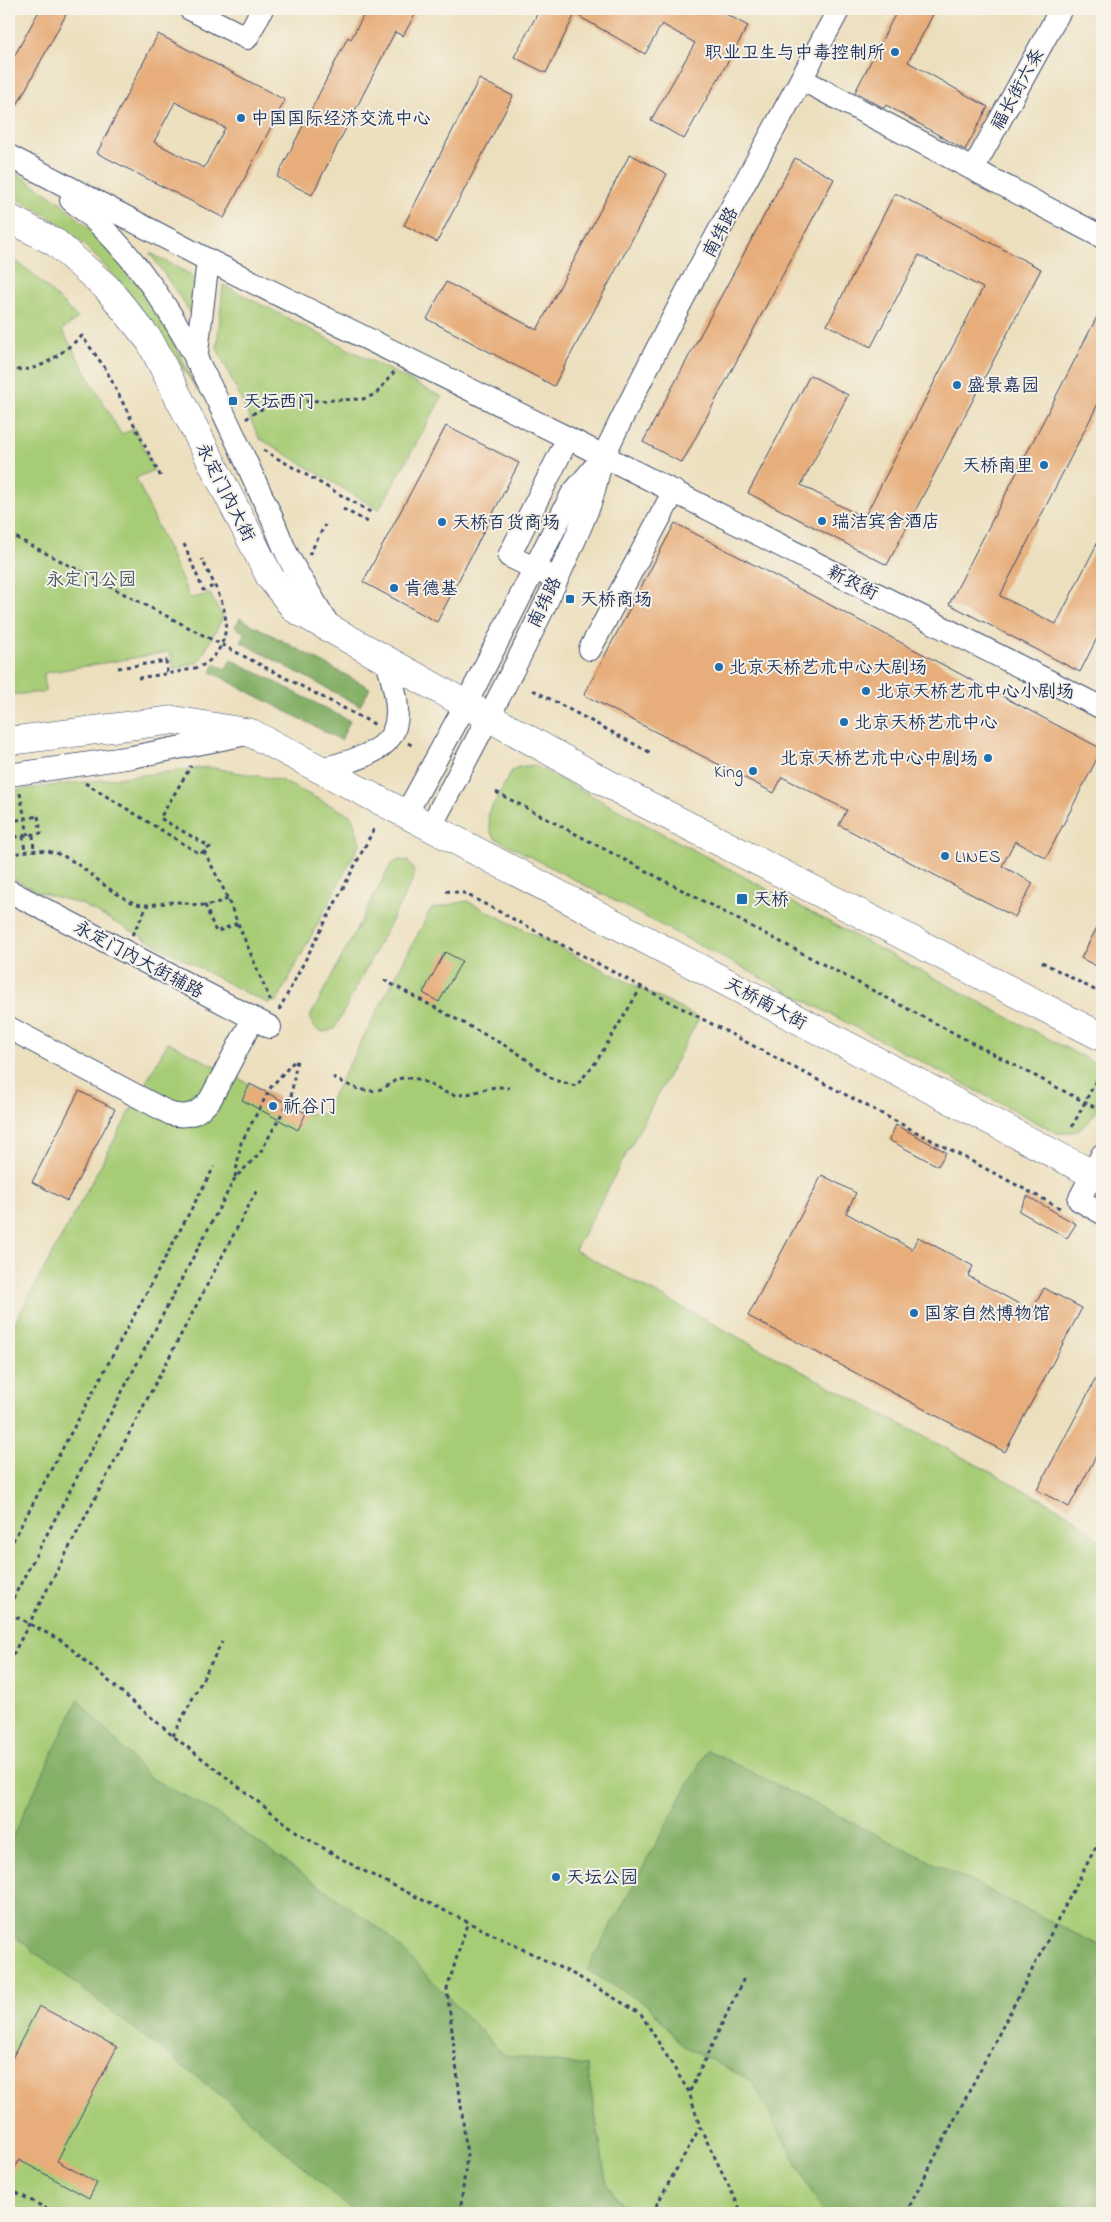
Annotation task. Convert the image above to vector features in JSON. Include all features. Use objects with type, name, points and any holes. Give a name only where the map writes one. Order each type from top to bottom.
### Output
[{"type":"main road","name":"永定门内大街","points":[[9,218],[56,243],[107,288],[150,341],[270,577],[295,609],[478,711]]},
{"type":"main road","points":[[478,711],[630,796],[1102,1037]]},
{"type":"main road","points":[[9,741],[174,720],[251,733],[430,828]]},
{"type":"main road","name":"天桥南大街","points":[[430,828],[1099,1169]]},
{"type":"street","points":[[190,9],[247,38],[262,9]]},
{"type":"street","name":"福长街六条","points":[[973,169],[1061,9]]},
{"type":"street","name":"南纬路","points":[[478,711],[556,578],[590,504],[604,456],[801,79],[833,11]]},
{"type":"street","points":[[801,79],[1102,237]]},
{"type":"street","points":[[9,156],[208,260],[604,456]]},
{"type":"street","points":[[29,167],[88,213],[128,255],[174,321],[233,435],[290,559],[330,629]]},
{"type":"street","points":[[196,361],[208,260]]},
{"type":"street","points":[[556,578],[508,556],[568,438]]},
{"type":"street","name":"南纬路","points":[[478,711],[534,568],[572,494],[604,456]]},
{"type":"street","name":"新农街","points":[[604,456],[1102,708]]},
{"type":"street","points":[[590,649],[674,491]]},
{"type":"street","points":[[320,769],[357,760],[375,752],[392,735],[396,722],[396,701],[394,685],[386,659]]},
{"type":"street","points":[[406,814],[478,711]]},
{"type":"street","points":[[430,828],[478,711]]},
{"type":"street","points":[[14,782],[68,766],[132,757],[251,733]]},
{"type":"street","name":"永定门内大街辅路","points":[[9,891],[261,1023]]},
{"type":"street","points":[[9,1028],[171,1114],[187,1116],[201,1110],[210,1100],[261,1023]]},
{"type":"street","points":[[1099,1169],[1074,1206],[1102,1212]]},
{"type":"path","points":[[9,368],[20,371],[39,367],[82,336],[105,368],[162,479]]},
{"type":"path","points":[[233,435],[256,411],[282,402],[363,399],[376,394],[404,357]]},
{"type":"path","points":[[263,450],[372,513]]},
{"type":"path","points":[[343,509],[368,522]]},
{"type":"path","points":[[308,558],[325,525]]},
{"type":"path","points":[[9,534],[415,747]]},
{"type":"path","points":[[184,544],[203,590],[214,586]]},
{"type":"path","points":[[138,678],[196,668],[209,662],[221,645],[227,625],[224,609],[202,559]]},
{"type":"path","points":[[118,668],[166,661],[168,673]]},
{"type":"path","points":[[533,690],[651,753]]},
{"type":"path","points":[[84,783],[200,854],[210,847],[160,818],[204,744]]},
{"type":"path","points":[[14,782],[28,835]]},
{"type":"path","points":[[496,792],[1096,1108]]},
{"type":"path","points":[[38,816],[41,833],[33,834],[14,838],[12,821],[38,816]]},
{"type":"path","points":[[261,1023],[374,829]]},
{"type":"path","points":[[33,834],[34,852]]},
{"type":"path","points":[[23,836],[25,852]]},
{"type":"path","points":[[204,851],[228,899],[271,1002]]},
{"type":"path","points":[[9,856],[25,852],[56,852],[71,858],[95,880],[135,903],[148,905],[176,902],[205,906],[228,899]]},
{"type":"path","points":[[446,891],[464,893],[1074,1206]]},
{"type":"path","points":[[131,938],[148,905]]},
{"type":"path","points":[[205,906],[216,932],[238,923]]},
{"type":"path","points":[[1042,962],[1101,994],[1102,988]]},
{"type":"path","points":[[384,980],[515,1050],[554,1080],[576,1086],[596,1062],[642,986]]},
{"type":"path","points":[[9,1606],[235,1178],[260,1153],[290,1097],[297,1059],[271,1087],[241,1143],[235,1178]]},
{"type":"path","points":[[1072,1127],[1101,1071]]},
{"type":"path","points":[[333,1077],[366,1091],[382,1089],[396,1078],[414,1078],[454,1095],[474,1093],[489,1087],[509,1088]]},
{"type":"path","points":[[9,1548],[214,1167]]},
{"type":"path","points":[[9,1662],[257,1190]]},
{"type":"path","points":[[9,1613],[62,1641],[173,1736],[301,1835],[356,1867],[577,1976],[641,2014],[689,2092],[700,2127],[742,2213]]},
{"type":"path","points":[[173,1736],[222,1642]]},
{"type":"path","points":[[906,2213],[1102,1835]]},
{"type":"path","points":[[460,2213],[467,2155],[447,1989],[468,1921]]},
{"type":"path","points":[[689,2092],[744,1978]]},
{"type":"path","points":[[652,2213],[700,2127]]},
{"type":"path","points":[[9,2189],[55,2213]]},
{"type":"green space","points":[[9,168],[60,202],[102,240],[152,301],[198,391],[124,288],[90,250],[57,222],[9,194]]},
{"type":"green space","points":[[150,253],[197,278],[194,318]]},
{"type":"green space","name":"永定门公园","points":[[9,256],[31,272],[78,318],[62,330],[121,434],[135,429],[154,470],[136,478],[190,598],[210,594],[223,617],[199,662],[174,669],[169,652],[44,673],[45,692],[9,695]]},
{"type":"green space","points":[[223,285],[442,397],[379,510],[259,438],[217,348]]},
{"type":"green space","points":[[240,618],[370,688],[360,706],[241,642],[245,633],[235,627]]},
{"type":"green space","points":[[231,659],[350,721],[341,740],[211,672],[215,664],[226,669]]},
{"type":"green space","points":[[534,765],[1096,1064],[1102,1069],[1102,1081],[1098,1104],[1094,1114],[1080,1129],[1057,1133],[495,838],[491,833],[488,814],[511,772],[518,767]]},
{"type":"green space","points":[[208,767],[280,780],[352,816],[360,843],[277,1001],[268,1003],[248,994],[81,904],[38,892],[9,876],[9,791]]},
{"type":"green space","points":[[399,860],[408,861],[413,868],[414,877],[335,1028],[326,1032],[319,1031],[313,1026],[310,1017],[391,864]]},
{"type":"green space","name":"天坛公园","points":[[467,901],[699,1018],[575,1250],[1069,1514],[1102,1542],[1102,2213],[9,2213],[9,1333],[168,1042],[306,1113],[323,1114],[431,909]]},
{"type":"green space","points":[[78,1700],[149,1777],[213,1811],[386,1933],[504,2055],[587,2066],[607,2185],[630,2213],[355,2213],[228,2101],[9,1932],[9,1844]]},
{"type":"green space","points":[[707,1750],[1102,1947],[1102,2213],[823,2213],[752,2081],[682,2045],[649,2006],[587,1970]]},
{"type":"building","points":[[40,9],[69,9],[9,120],[9,66]]},
{"type":"building","points":[[367,9],[418,9],[403,36],[395,32],[312,195],[277,177],[348,37],[351,39]]},
{"type":"building","points":[[540,9],[717,9],[748,26],[684,139],[651,120],[695,43],[662,24],[645,54],[575,14],[546,73],[514,57]]},
{"type":"building","points":[[898,9],[936,9],[908,62],[988,107],[965,150],[886,105],[884,108],[855,92]]},
{"type":"building","name":"中国国际经济交流中心","points":[[158,34],[285,100],[224,218],[97,153]],"holes":[[[175,102],[225,128],[204,168],[154,142]]]},
{"type":"building","points":[[479,79],[513,96],[437,242],[404,225]]},
{"type":"building","points":[[630,154],[667,174],[554,386],[427,319],[446,282],[537,330]]},
{"type":"building","points":[[795,158],[834,179],[682,463],[643,442]]},
{"type":"building","name":"盛景嘉园","points":[[895,193],[1041,269],[887,565],[748,493],[810,375],[848,395],[801,485],[864,518],[983,288],[919,255],[871,347],[827,325]]},
{"type":"building","name":"天桥南里","points":[[1102,307],[1102,396],[1000,596],[1056,624],[1102,534],[1102,628],[1080,672],[949,604]]},
{"type":"building","name":"天桥百货商场","points":[[446,426],[519,463],[437,622],[363,582]]},
{"type":"building","name":"北京天桥艺术中心","points":[[675,523],[1102,749],[1046,858],[1015,841],[1002,866],[1033,883],[1015,917],[839,825],[847,810],[782,777],[774,793],[584,695]]},
{"type":"building","points":[[1102,918],[1102,969],[1081,958]]},
{"type":"building","points":[[445,952],[462,961],[439,1002],[423,993]]},
{"type":"building","name":"祈谷门","points":[[250,1084],[306,1113],[298,1130],[242,1100]]},
{"type":"building","points":[[79,1091],[115,1109],[67,1201],[32,1182]]},
{"type":"building","points":[[896,1125],[946,1152],[938,1166],[889,1140]]},
{"type":"building","name":"国家自然博物馆","points":[[822,1175],[856,1193],[846,1213],[912,1249],[918,1237],[973,1266],[968,1276],[1032,1311],[1044,1288],[1082,1308],[1005,1452],[748,1316]]},
{"type":"building","points":[[1027,1196],[1076,1224],[1067,1238],[1019,1211]]},
{"type":"building","points":[[1102,1367],[1102,1445],[1069,1507],[1037,1490]]},
{"type":"building","points":[[39,2006],[117,2047],[57,2161],[97,2183],[89,2198],[19,2160],[9,2180],[9,2064]]},
{"type":"place","name":"职业卫生与中毒控制所","points":[[895,52]]},
{"type":"place","name":"中国国际经济交流中心","points":[[241,118]]},
{"type":"place","name":"盛景嘉园","points":[[957,385]]},
{"type":"place","name":"天坛西门","points":[[233,401]]},
{"type":"place","name":"天桥南里","points":[[1044,465]]},
{"type":"place","name":"瑞洁宾舍酒店","points":[[822,521]]},
{"type":"place","name":"天桥百货商场","points":[[442,522]]},
{"type":"place","name":"肯德基","points":[[394,588]]},
{"type":"place","name":"天桥商场","points":[[570,599]]},
{"type":"place","name":"北京天桥艺术中心大剧场","points":[[719,667]]},
{"type":"place","name":"北京天桥艺术中心小剧场","points":[[866,691]]},
{"type":"place","name":"北京天桥艺术中心","points":[[844,722]]},
{"type":"place","name":"北京天桥艺术中心中剧场","points":[[988,758]]},
{"type":"place","name":"King","points":[[753,771]]},
{"type":"place","name":"LINES","points":[[945,856]]},
{"type":"place","name":"天桥","points":[[742,899]]},
{"type":"place","name":"祈谷门","points":[[273,1106]]},
{"type":"place","name":"国家自然博物馆","points":[[914,1313]]},
{"type":"place","name":"天坛公园","points":[[556,1877]]}]
